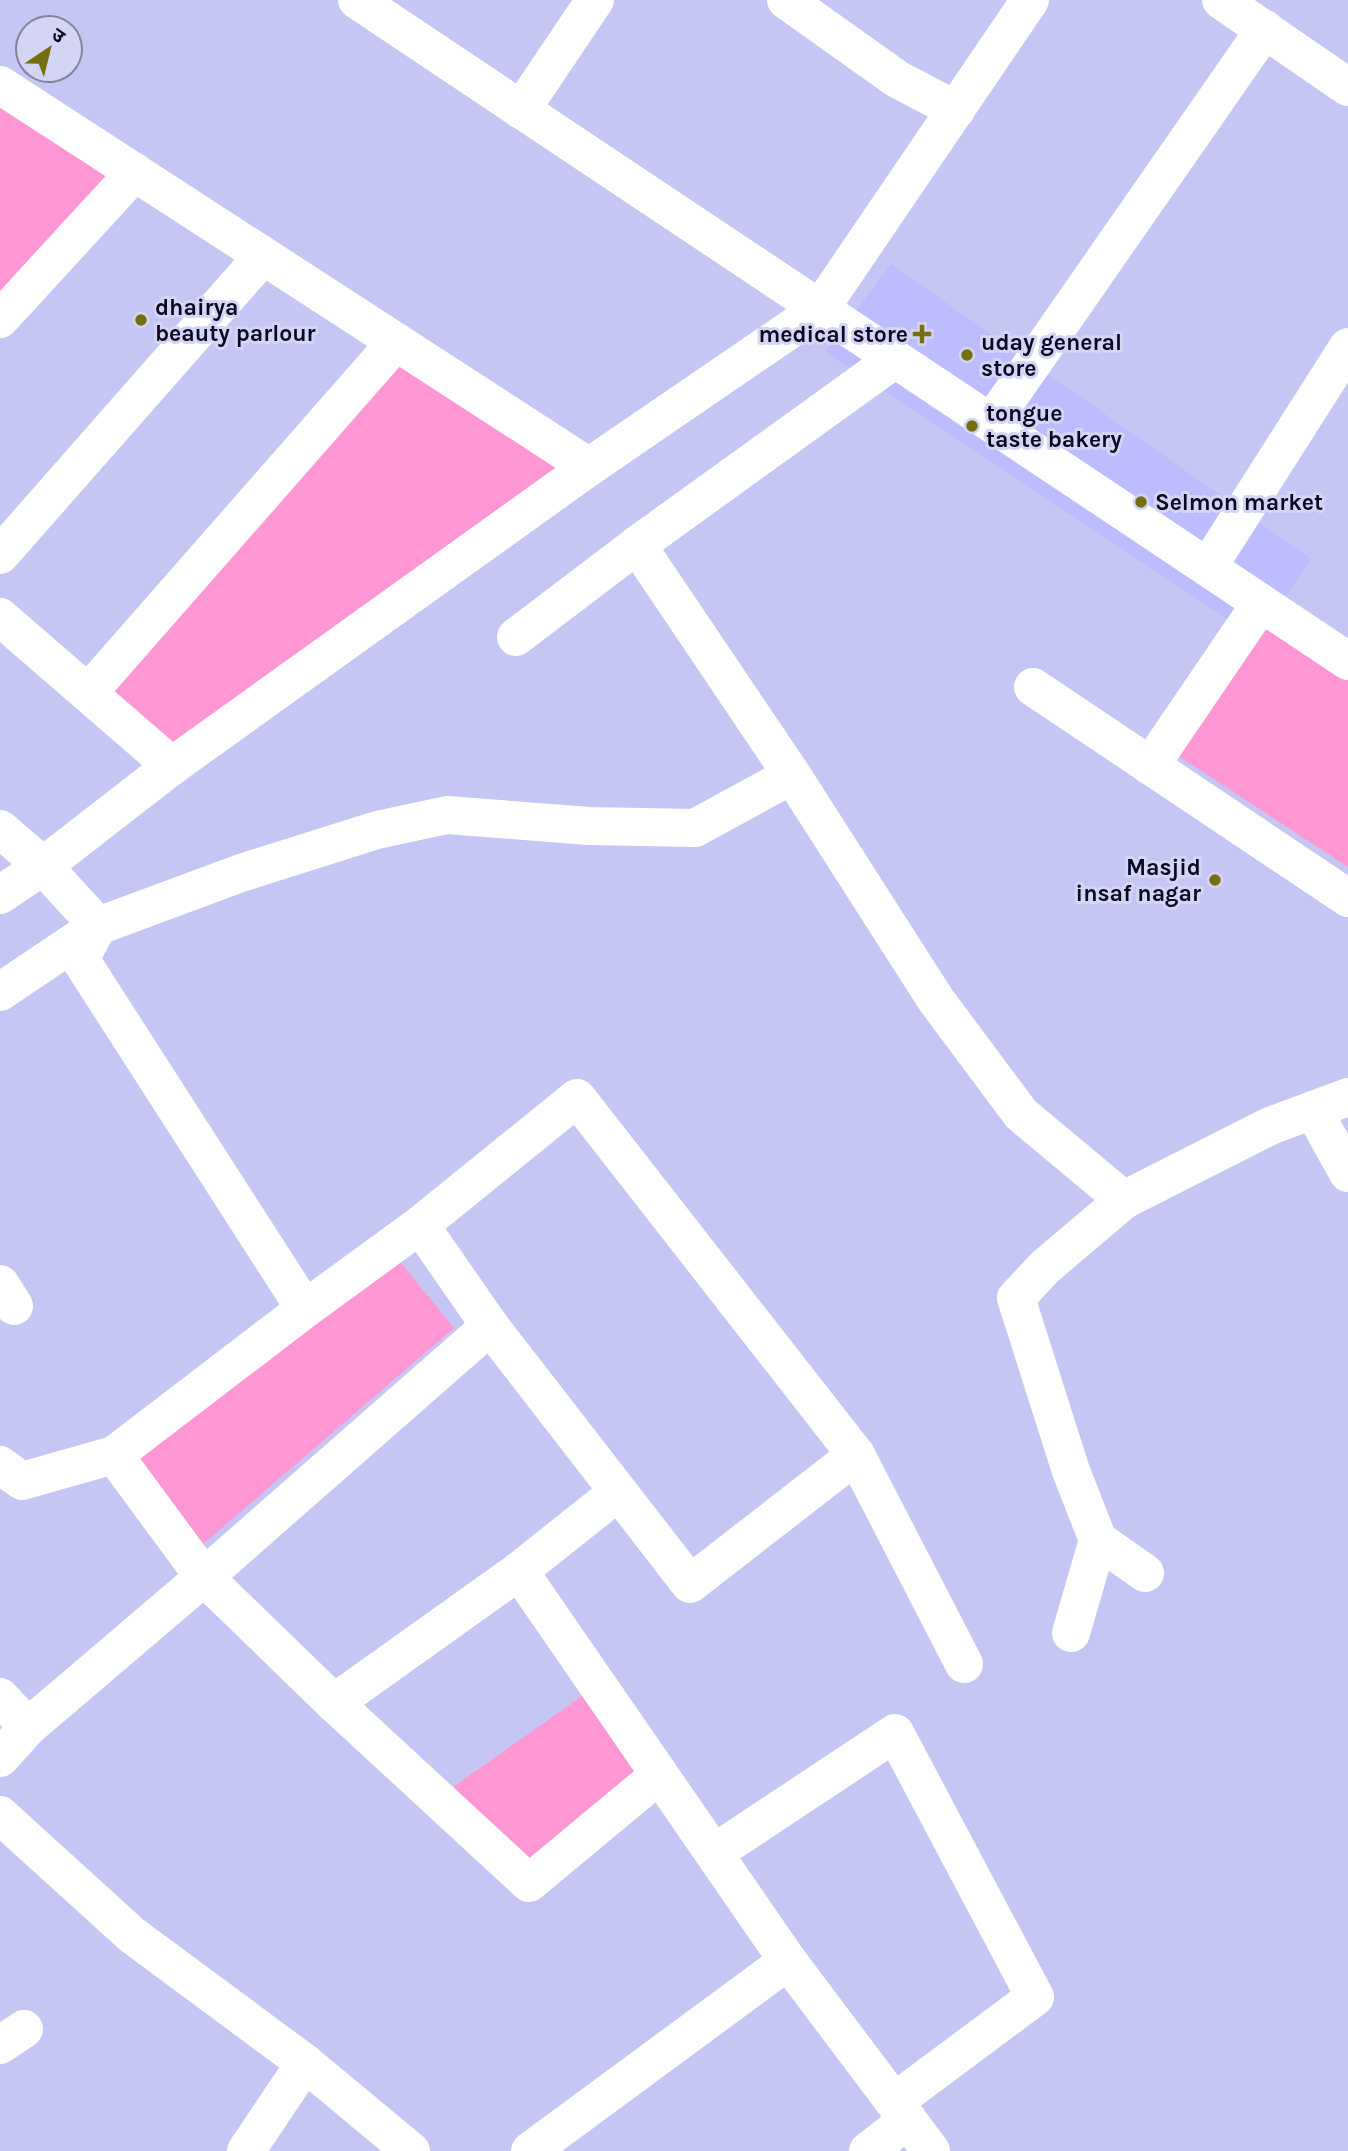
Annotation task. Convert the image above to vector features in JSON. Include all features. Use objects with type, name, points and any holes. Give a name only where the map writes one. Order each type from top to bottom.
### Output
[{"type":"street","points":[[357,0],[1348,661]]},
{"type":"street","points":[[522,110],[595,0]]},
{"type":"street","points":[[786,0],[897,79],[956,110]]},
{"type":"street","points":[[0,895],[43,866],[172,766],[589,467],[820,309],[1030,0]]},
{"type":"street","points":[[1221,0],[1348,87]]},
{"type":"street","points":[[991,423],[1265,29]]},
{"type":"street","points":[[0,85],[589,467]]},
{"type":"street","points":[[0,319],[135,173]]},
{"type":"street","points":[[0,555],[263,256]]},
{"type":"street","points":[[88,693],[396,342]]},
{"type":"street","points":[[1208,567],[1348,347]]},
{"type":"street","points":[[516,638],[637,545],[895,359]]},
{"type":"street","points":[[637,545],[792,775],[936,1000],[1021,1114],[1124,1200]]},
{"type":"street","points":[[1150,766],[1261,603]]},
{"type":"street","points":[[0,617],[172,766]]},
{"type":"street","points":[[1033,687],[1348,898]]},
{"type":"street","points":[[0,992],[98,926],[241,873],[389,827],[446,815],[589,826],[695,828],[792,775]]},
{"type":"street","points":[[0,829],[43,866],[98,926]]},
{"type":"street","points":[[98,926],[80,958],[305,1309]]},
{"type":"street","points":[[0,1465],[22,1481],[114,1455],[420,1225],[577,1098],[856,1455],[964,1664]]},
{"type":"street","points":[[1145,1573],[1098,1540],[1071,1471],[1016,1298],[1045,1266],[1124,1200],[1270,1126],[1331,1103],[1348,1173]]},
{"type":"street","points":[[420,1225],[489,1326],[690,1584],[856,1455]]},
{"type":"street","points":[[0,1758],[28,1727],[204,1577],[489,1326]]},
{"type":"street","points":[[114,1455],[204,1577],[334,1703],[529,1884],[659,1775]]},
{"type":"street","points":[[334,1703],[519,1571],[618,1492]]},
{"type":"street","points":[[1071,1633],[1098,1540]]},
{"type":"street","points":[[519,1571],[788,1961],[931,2151]]},
{"type":"street","points":[[0,1698],[28,1727]]},
{"type":"street","points":[[714,1853],[895,1733],[1035,1997],[901,2111],[868,2151]]},
{"type":"street","points":[[0,1815],[132,1935],[305,2063],[411,2151]]},
{"type":"street","points":[[530,2151],[788,1961]]},
{"type":"street","points":[[246,2151],[305,2063]]},
{"type":"shaded area","points":[[0,106],[110,178],[0,306]]},
{"type":"shaded area","name":"Selmon market","points":[[891,264],[1311,559],[1257,639],[825,352]]},
{"type":"shaded area","points":[[395,361],[561,471],[168,762],[104,693]]},
{"type":"shaded area","points":[[1268,624],[1348,676],[1348,867],[1174,753]]},
{"type":"shaded area","points":[[393,1253],[454,1328],[202,1545],[134,1454]]},
{"type":"shaded area","points":[[582,1696],[641,1772],[525,1868],[453,1787]]},
{"type":"place","name":"dhairya beauty parlour","points":[[141,320]]},
{"type":"place","name":"medical store","points":[[922,334]]},
{"type":"place","name":"uday general store","points":[[967,355]]},
{"type":"place","name":"tongue taste bakery","points":[[972,426]]},
{"type":"place","name":"Selmon market","points":[[1141,502]]},
{"type":"place","name":"Masjid insaf nagar","points":[[1215,880]]}]
